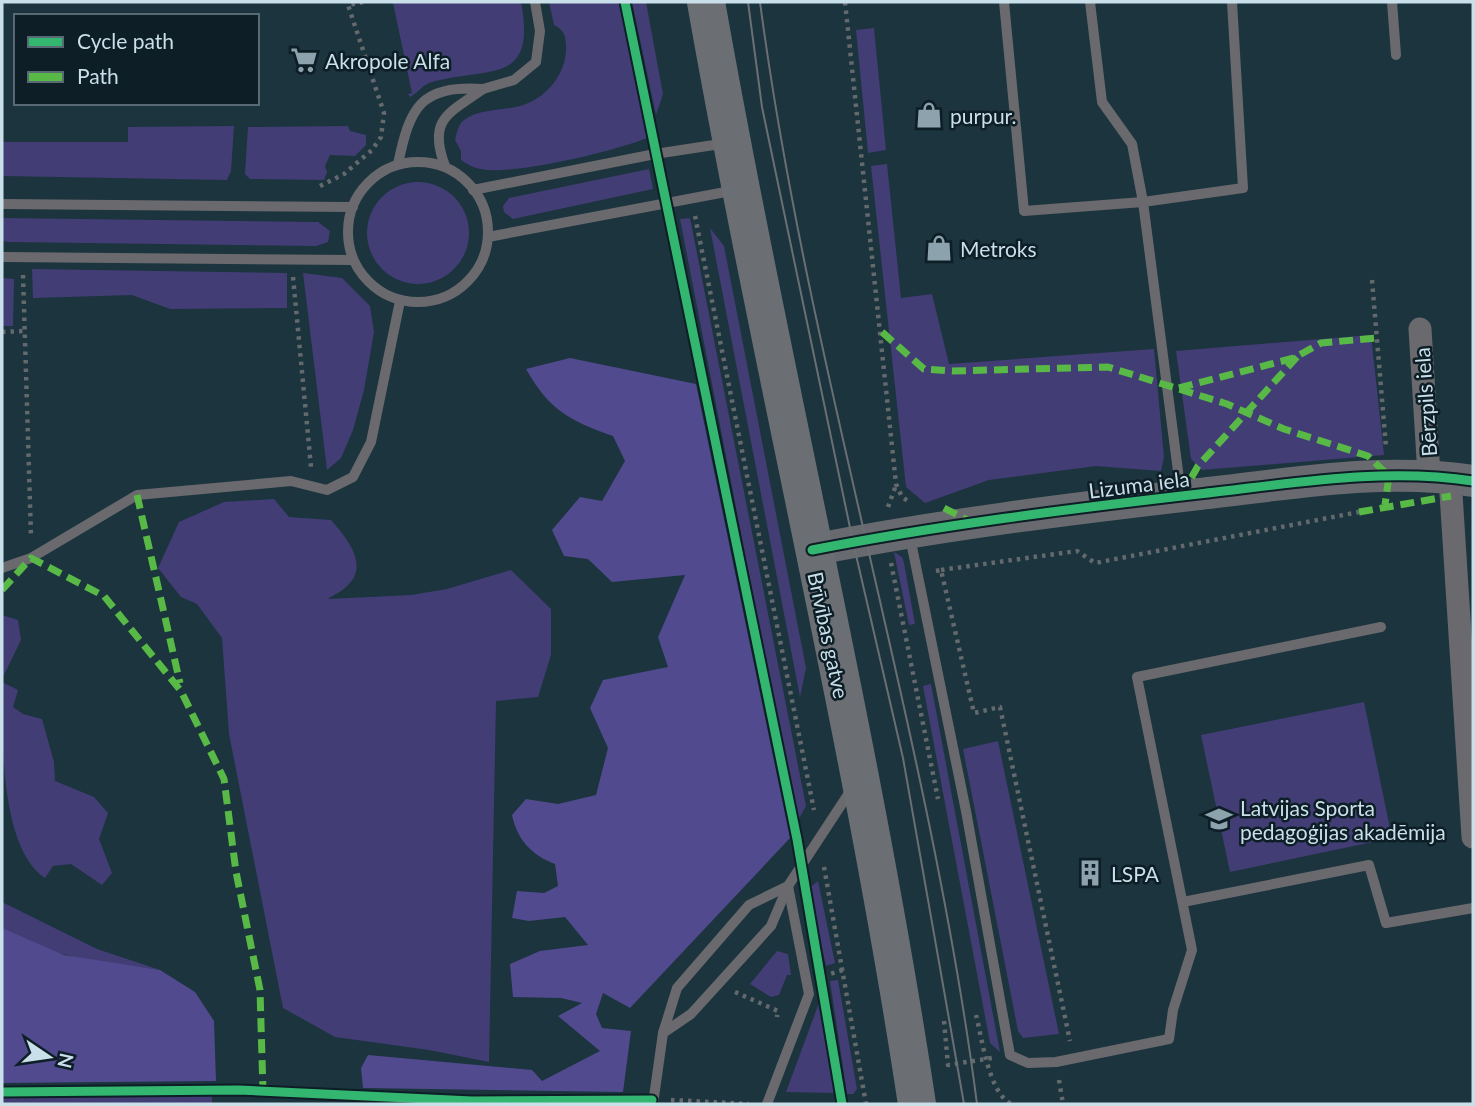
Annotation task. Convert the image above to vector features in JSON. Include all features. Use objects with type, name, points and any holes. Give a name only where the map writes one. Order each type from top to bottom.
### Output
[{"type":"highway","name":"Brīvības gatve","points":[[706,2],[739,190],[859,779],[917,1104]]},
{"type":"street","points":[[713,2],[713,43]]},
{"type":"street","name":"Bērzpils iela","points":[[1420,329],[1451,478],[1473,837]]},
{"type":"street","name":"Lizuma iela","points":[[812,550],[904,525],[1355,476],[1451,478]]},
{"type":"lane","points":[[398,164],[407,124],[422,101],[447,90],[483,89],[514,80],[536,62],[540,31],[535,2]]},
{"type":"lane","points":[[1004,2],[1024,211],[1143,202],[1243,188],[1232,2]]},
{"type":"lane","points":[[1090,2],[1102,102],[1132,144],[1143,202],[1181,496]]},
{"type":"lane","points":[[1392,2],[1396,55]]},
{"type":"lane","points":[[445,166],[439,150],[442,120],[451,109],[483,89]]},
{"type":"lane","points":[[473,190],[655,153],[730,142]]},
{"type":"lane","points":[[424,161],[445,166],[457,172],[473,190],[484,212],[488,237],[482,261],[468,281],[449,296],[425,303],[400,301],[372,286],[353,260],[347,234],[352,207],[369,182],[398,164],[424,161]]},
{"type":"lane","points":[[488,237],[739,190]]},
{"type":"lane","points":[[2,204],[352,207]]},
{"type":"lane","points":[[2,257],[353,260]]},
{"type":"lane","points":[[2,568],[31,558],[137,495],[291,481],[327,491],[353,477],[371,443],[400,301]]},
{"type":"lane","points":[[904,525],[918,574],[966,811],[1010,1055],[1028,1063],[1073,1059],[1169,1039],[1173,1010],[1192,950],[1137,677],[1381,626]]},
{"type":"lane","points":[[663,1034],[691,1014],[771,926],[788,886],[859,779]]},
{"type":"lane","points":[[1184,902],[1369,865],[1386,923],[1473,908]]},
{"type":"lane","points":[[653,1102],[663,1034],[677,988],[749,905],[788,886]]},
{"type":"lane","points":[[768,1101],[809,994],[788,886]]},
{"type":"path","points":[[293,208],[294,190],[333,181],[372,150],[381,136],[384,113],[348,5],[364,2]]},
{"type":"path","points":[[845,2],[896,484],[902,498],[938,799]]},
{"type":"path","points":[[695,216],[819,839],[866,1104]]},
{"type":"path","points":[[23,257],[31,558]]},
{"type":"path","points":[[292,260],[313,487]]},
{"type":"path","points":[[1372,280],[1389,476]]},
{"type":"path","points":[[2,332],[24,331]]},
{"type":"path","points":[[918,574],[1077,551],[1095,563],[1359,512]]},
{"type":"path","points":[[940,570],[974,713],[1000,707],[1073,1059]]},
{"type":"path","points":[[818,964],[822,990]]},
{"type":"path","points":[[718,985],[778,1011],[775,1023]]},
{"type":"path","points":[[976,1015],[999,1094],[1012,1104]]},
{"type":"path","points":[[944,1021],[948,1065],[1010,1055]]},
{"type":"path","points":[[749,1104],[755,1093]]},
{"type":"path","points":[[653,1102],[749,1104],[768,1101]]},
{"type":"shaded area","points":[[521,2],[524,29],[522,48],[515,60],[504,68],[432,82],[410,97],[408,94],[412,93],[393,3]]},
{"type":"shaded area","points":[[549,2],[619,2],[647,138],[539,166],[496,170],[470,166],[461,160],[461,151],[455,140],[462,122],[477,113],[532,102],[554,83],[563,66],[566,40],[562,31],[554,25]]},
{"type":"shaded area","points":[[632,2],[646,2],[663,94],[656,115]]},
{"type":"shaded area","points":[[874,28],[886,150],[868,153],[856,30]]},
{"type":"shaded area","points":[[234,126],[231,171],[227,180],[2,176],[2,142],[128,142],[128,127]]},
{"type":"shaded area","points":[[348,126],[350,131],[366,135],[366,145],[355,156],[330,155],[325,166],[327,172],[324,180],[250,179],[245,174],[248,127]]},
{"type":"shaded area","points":[[887,164],[901,298],[932,294],[949,364],[1154,349],[1164,457],[1161,471],[1096,466],[989,480],[925,503],[906,487],[871,166]]},
{"type":"shaded area","points":[[649,169],[653,189],[513,219],[504,212],[503,206],[509,198]]},
{"type":"shaded area","points":[[418,182],[438,186],[454,197],[465,213],[469,233],[465,253],[454,269],[438,280],[418,284],[398,280],[382,269],[371,253],[367,233],[371,213],[382,197],[398,186]]},
{"type":"shaded area","points":[[2,218],[318,222],[330,231],[328,242],[316,246],[9,242],[2,241]]},
{"type":"shaded area","points":[[690,218],[806,806],[797,822],[680,219]]},
{"type":"shaded area","points":[[710,228],[724,246],[806,668],[800,697]]},
{"type":"shaded area","points":[[32,269],[287,273],[287,308],[170,309],[132,295],[33,298]]},
{"type":"shaded area","points":[[303,273],[342,278],[370,306],[374,332],[364,390],[353,430],[341,458],[327,470]]},
{"type":"shaded area","points":[[2,278],[14,279],[13,326],[2,326]]},
{"type":"shaded area","points":[[1371,335],[1384,455],[1202,470],[1191,459],[1176,351]]},
{"type":"shaded area","points":[[570,358],[696,384],[790,838],[630,1008],[603,993],[596,1014],[602,1028],[631,1031],[623,1092],[363,1088],[361,1068],[368,1055],[532,1070],[542,1081],[600,1051],[558,1016],[582,1003],[561,998],[513,997],[510,964],[540,951],[588,945],[565,917],[529,921],[512,918],[517,891],[544,893],[558,886],[555,864],[526,845],[517,832],[512,815],[526,799],[558,804],[596,795],[608,748],[590,708],[603,680],[668,667],[658,637],[685,575],[612,582],[588,559],[564,556],[552,530],[580,497],[602,501],[625,461],[613,436],[584,425],[562,412],[543,395],[526,369]]},
{"type":"shaded area","points":[[274,499],[289,517],[331,520],[354,552],[356,570],[353,579],[344,589],[328,599],[411,595],[447,589],[511,570],[551,609],[551,655],[538,697],[496,701],[489,1062],[429,1050],[335,1037],[283,1008],[229,734],[222,638],[197,604],[181,597],[158,568],[179,522],[224,502]]},
{"type":"shaded area","points":[[894,552],[902,557],[904,563],[915,624],[909,625]]},
{"type":"shaded area","points":[[2,615],[18,620],[21,640],[2,679]]},
{"type":"shaded area","points":[[2,682],[18,690],[13,707],[23,714],[42,719],[54,762],[55,781],[94,797],[108,813],[99,839],[112,873],[102,885],[71,864],[53,866],[45,878],[30,863],[19,843],[12,818],[4,762]]},
{"type":"shaded area","points":[[931,684],[1000,1052],[990,1043],[923,686]]},
{"type":"shaded area","points":[[1364,702],[1392,838],[1230,872],[1201,735]]},
{"type":"shaded area","points":[[998,741],[1059,1034],[1023,1038],[1018,1031],[963,749]]},
{"type":"shaded area","points":[[818,881],[835,963],[826,966],[809,888]]},
{"type":"shaded area","points":[[2,902],[97,949],[160,970],[78,958],[38,947],[2,928]]},
{"type":"shaded area","points":[[2,928],[64,955],[160,970],[195,992],[214,1021],[216,1081],[2,1083]]},
{"type":"shaded area","points":[[777,951],[788,954],[791,975],[787,975],[779,995],[771,997],[750,984]]},
{"type":"shaded area","points":[[838,980],[857,1089],[853,1094],[847,1094],[830,981]]},
{"type":"shaded area","points":[[819,1003],[835,1088],[833,1093],[786,1092]]},
{"type":"shaded area","points":[[212,1094],[212,1104],[2,1104],[2,1098]]},
{"type":"tram line","points":[[748,2],[762,107],[853,542],[903,758],[964,1104]]},
{"type":"tram line","points":[[760,2],[781,141],[808,278],[930,827],[956,965],[977,1104]]},
{"type":"marked path","points":[[882,332],[924,369],[952,371],[1108,367],[1227,404],[1284,429],[1368,456],[1389,476],[1385,505]]},
{"type":"marked path","points":[[1179,388],[1294,358],[1321,343],[1377,338]]},
{"type":"marked path","points":[[1181,496],[1198,466],[1297,357]]},
{"type":"marked path","points":[[137,495],[180,683]]},
{"type":"marked path","points":[[1359,512],[1451,496]]},
{"type":"marked path","points":[[944,508],[969,521]]},
{"type":"marked path","points":[[2,590],[31,558],[104,596],[181,691],[224,779],[236,872],[260,990],[263,1091]]},
{"type":"cycle path","points":[[625,2],[797,839],[842,1104]]},
{"type":"cycle path","points":[[812,550],[1005,518],[1336,478],[1405,476],[1473,481]]},
{"type":"cycle path","points":[[2,1092],[239,1090],[472,1101],[652,1100]]},
{"type":"place","name":"Akropole Alfa","points":[[304,60]]},
{"type":"place","name":"purpur.","points":[[929,115]]},
{"type":"place","name":"Metroks","points":[[939,248]]},
{"type":"place","name":"Latvijas Sporta pedagoģijas akadēmija","points":[[1219,819]]},
{"type":"place","name":"LSPA","points":[[1090,873]]}]
